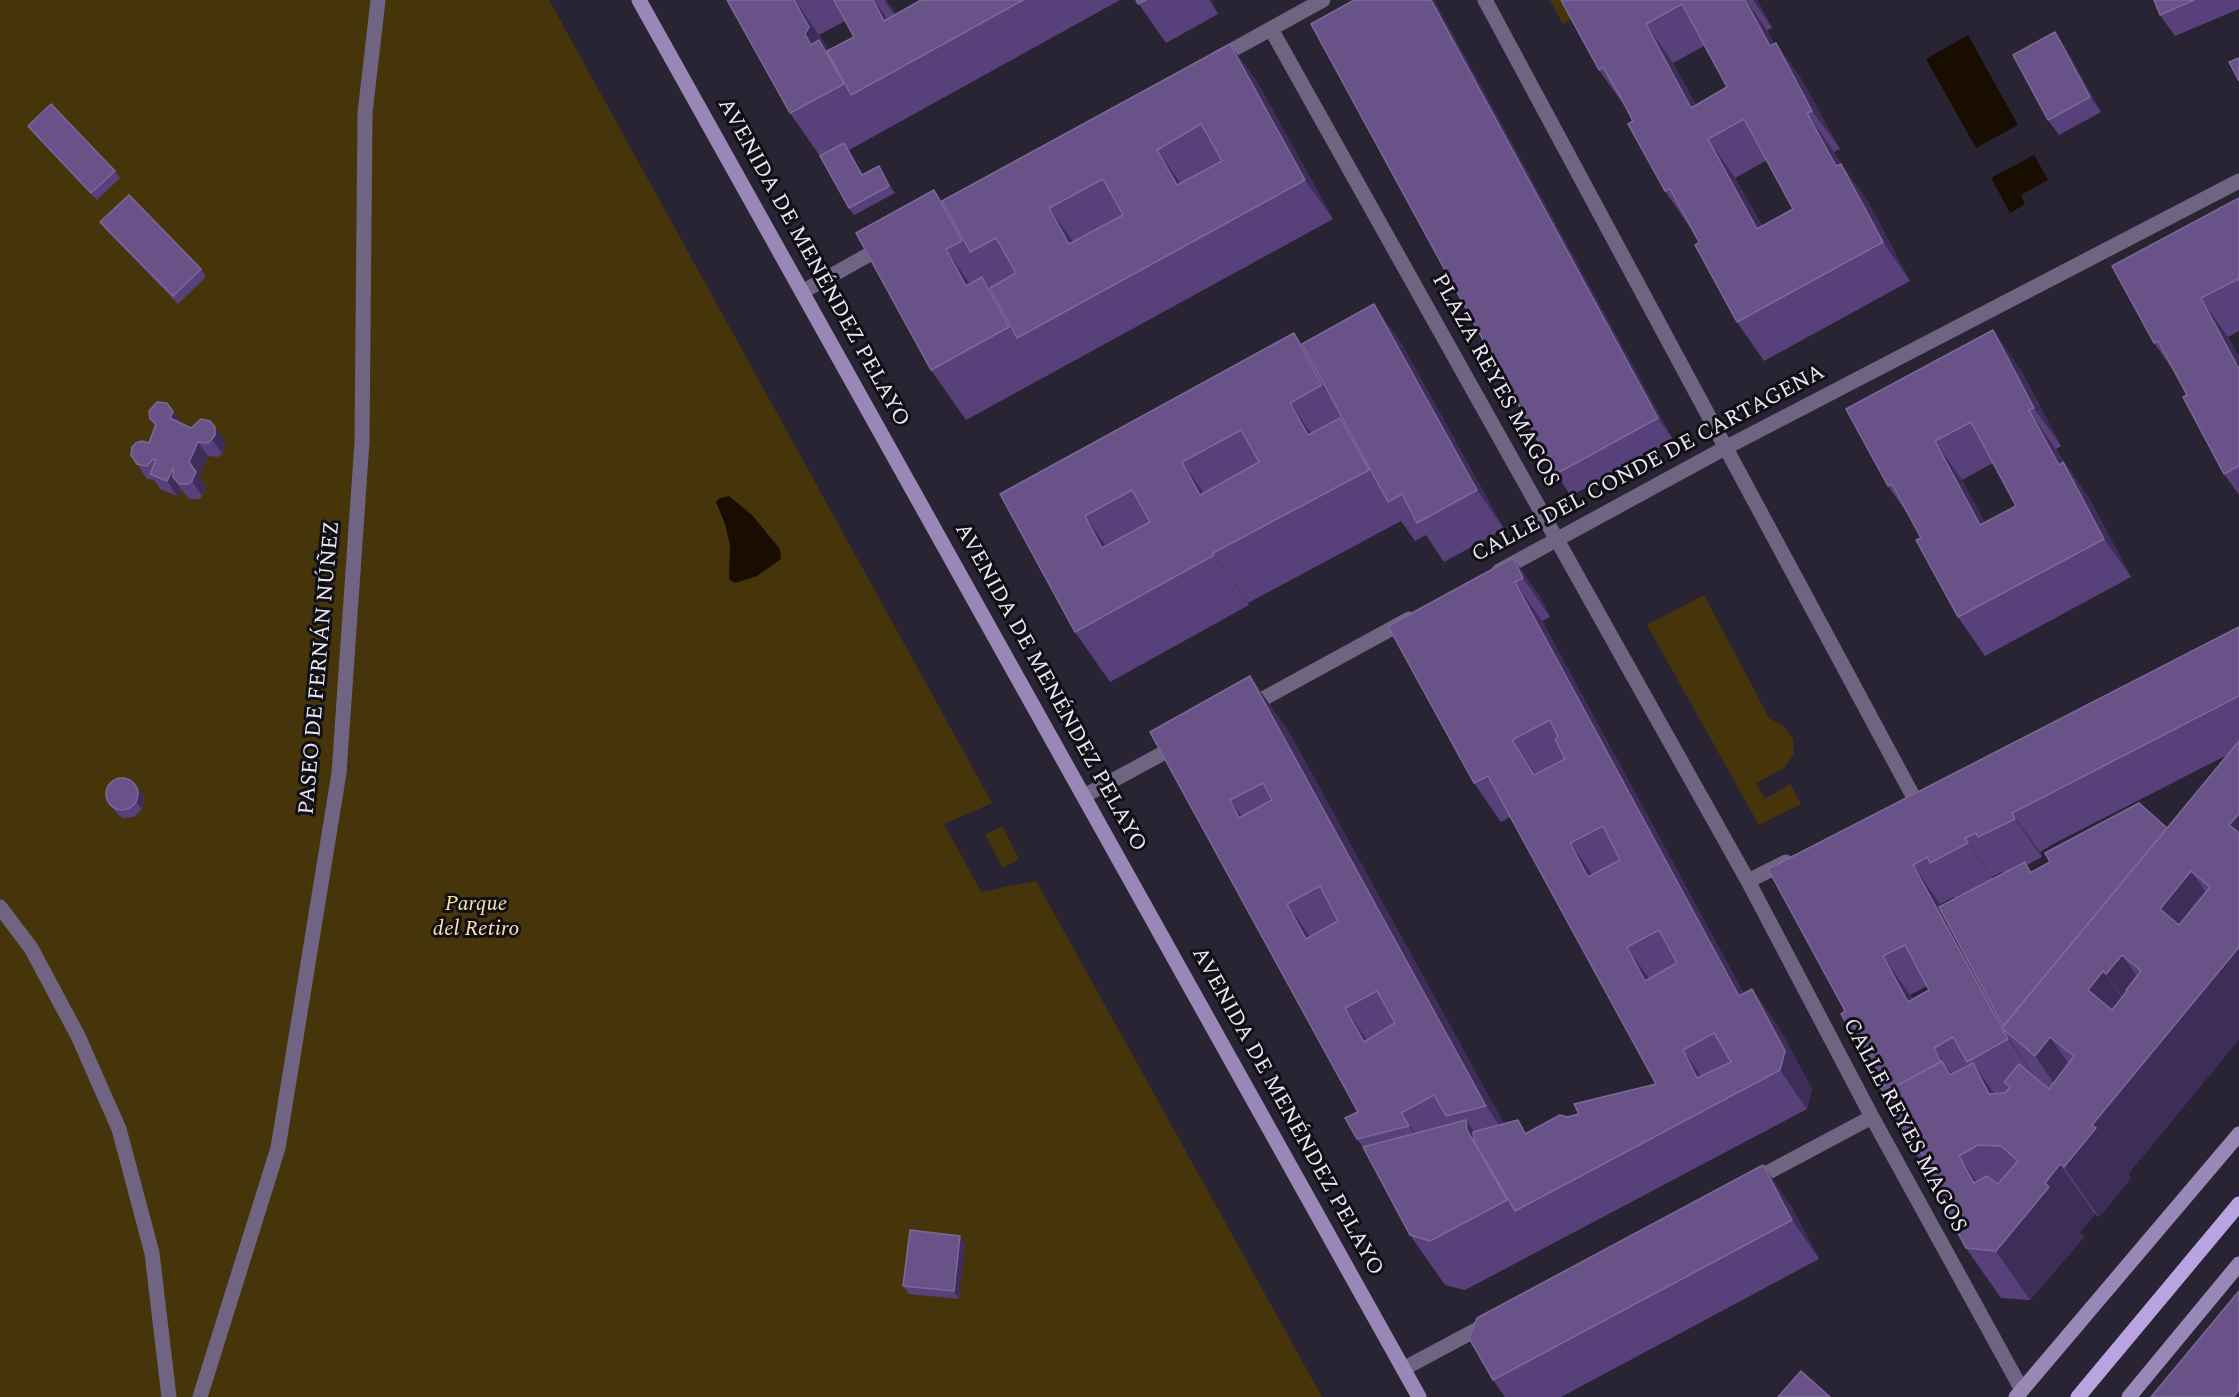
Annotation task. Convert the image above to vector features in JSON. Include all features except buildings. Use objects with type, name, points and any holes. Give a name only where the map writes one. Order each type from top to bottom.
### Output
[{"type":"main road","name":"AVENIDA DE MENÉNDEZ PELAYO","points":[[639,0],[1419,1397]]},
{"type":"main road","points":[[2019,1394],[2239,1134]]},
{"type":"main road","points":[[2078,1397],[2239,1204]]},
{"type":"main road","points":[[2129,1397],[2239,1264]]},
{"type":"street","name":"PASEO DE FERNÁN NÚÑEZ","points":[[200,1397],[278,1148],[339,772],[362,442],[365,113],[378,0]]},
{"type":"street","points":[[1205,66],[1323,0]]},
{"type":"street","points":[[1485,0],[1913,796]]},
{"type":"street","name":"PLAZA REYES MAGOS","points":[[1271,29],[1748,881]]},
{"type":"street","name":"CALLE DEL CONDE DE CARTAGENA","points":[[1488,576],[1725,448],[2239,181]]},
{"type":"street","points":[[802,292],[898,237]]},
{"type":"street","points":[[1237,713],[1425,610]]},
{"type":"street","points":[[1084,796],[1195,736]]},
{"type":"street","points":[[1748,881],[1797,856]]},
{"type":"street","name":"CALLE REYES MAGOS","points":[[1748,881],[2019,1394]]},
{"type":"street","points":[[0,907],[31,948],[78,1036],[119,1129],[152,1253],[169,1397]]},
{"type":"street","points":[[1735,1191],[1872,1117]]},
{"type":"street","points":[[1403,1369],[1498,1318]]},
{"type":"green space","name":"Parque del Retiro","points":[[0,0],[549,0],[992,803],[944,824],[981,892],[1036,881],[1322,1397],[0,1397]]},
{"type":"green space","points":[[1550,0],[1608,0],[1563,24]]},
{"type":"green space","points":[[1704,595],[1769,718],[1785,727],[1793,739],[1794,754],[1784,768],[1756,783],[1765,799],[1790,784],[1801,804],[1759,825],[1647,625]]},
{"type":"green space","points":[[1002,826],[1019,859],[1003,868],[985,835]]},
{"type":"shaded area","points":[[1968,35],[2018,125],[1976,148],[1926,59]]},
{"type":"shaded area","points":[[2034,155],[2048,180],[2021,195],[2025,204],[2010,213],[1991,178]]},
{"type":"shaded area","points":[[729,496],[752,515],[780,549],[781,559],[757,576],[735,583],[729,579],[730,545],[716,502],[720,498]]}]
